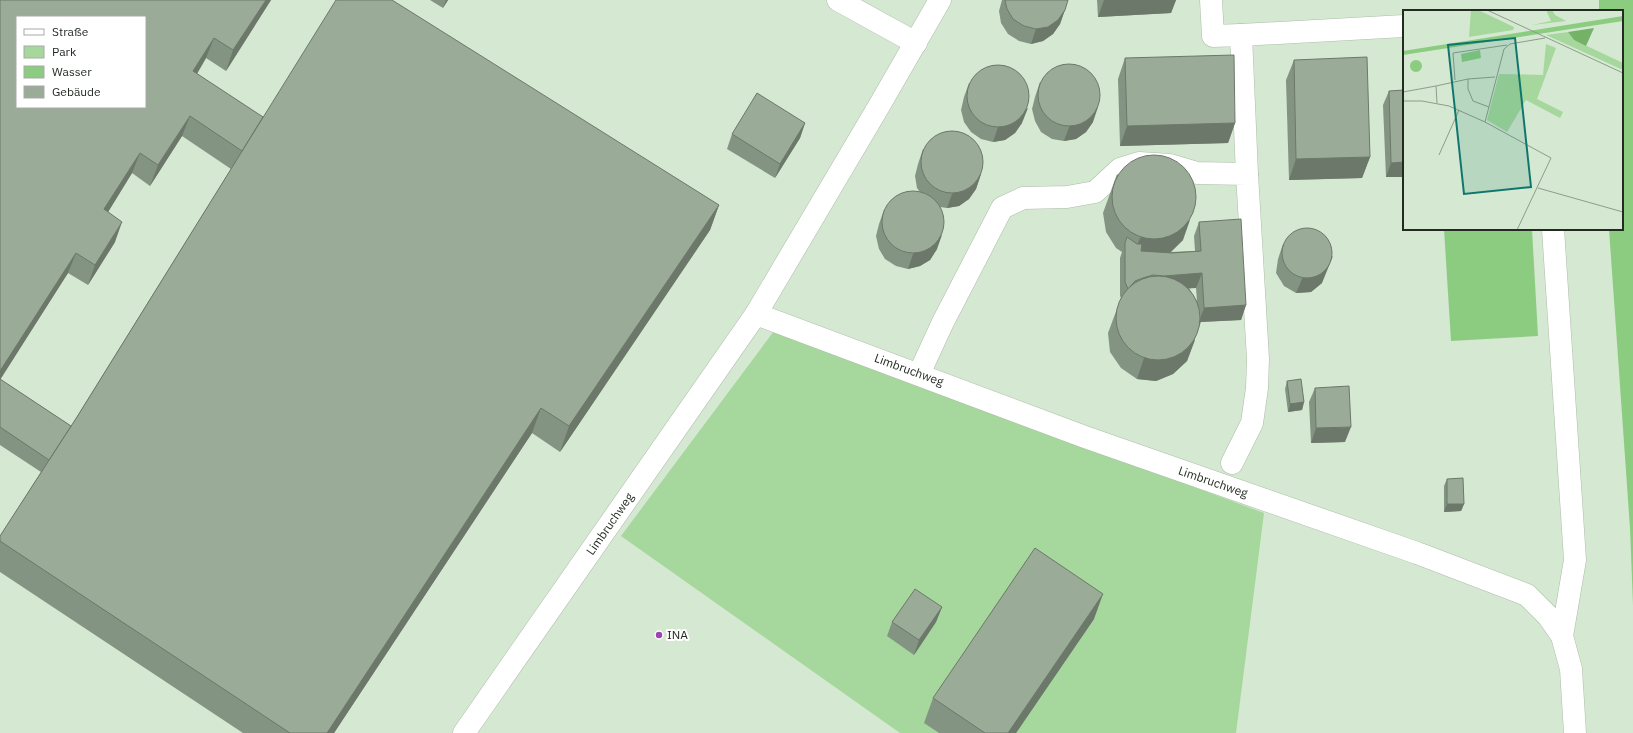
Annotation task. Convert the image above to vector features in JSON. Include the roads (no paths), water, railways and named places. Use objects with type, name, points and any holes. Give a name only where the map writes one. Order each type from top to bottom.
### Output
[{"type":"street","points":[[838,0],[916,42]]},
{"type":"street","name":"Limbruchweg","points":[[464,733],[756,314],[940,0]]},
{"type":"street","points":[[1211,0],[1213,36],[1403,26]]},
{"type":"street","points":[[1232,463],[1252,423],[1257,388],[1258,359],[1247,174],[1241,35]]},
{"type":"street","points":[[919,374],[943,322],[1002,208],[1023,198],[1067,197],[1095,192],[1120,169],[1139,163],[1170,165],[1197,173],[1247,174]]},
{"type":"street","points":[[1553,230],[1575,560],[1562,636]]},
{"type":"street","name":"Limbruchweg","points":[[756,314],[1084,437],[1416,553],[1527,595],[1548,616],[1562,636],[1571,669],[1575,733]]},
{"type":"water","points":[[1599,0],[1633,0],[1633,605],[1630,528],[1609,230],[1623,230],[1623,10],[1599,10]]},
{"type":"water","points":[[1444,230],[1532,230],[1538,336],[1451,341]]},
{"type":"place","name":"INA","points":[[659,635]]}]
